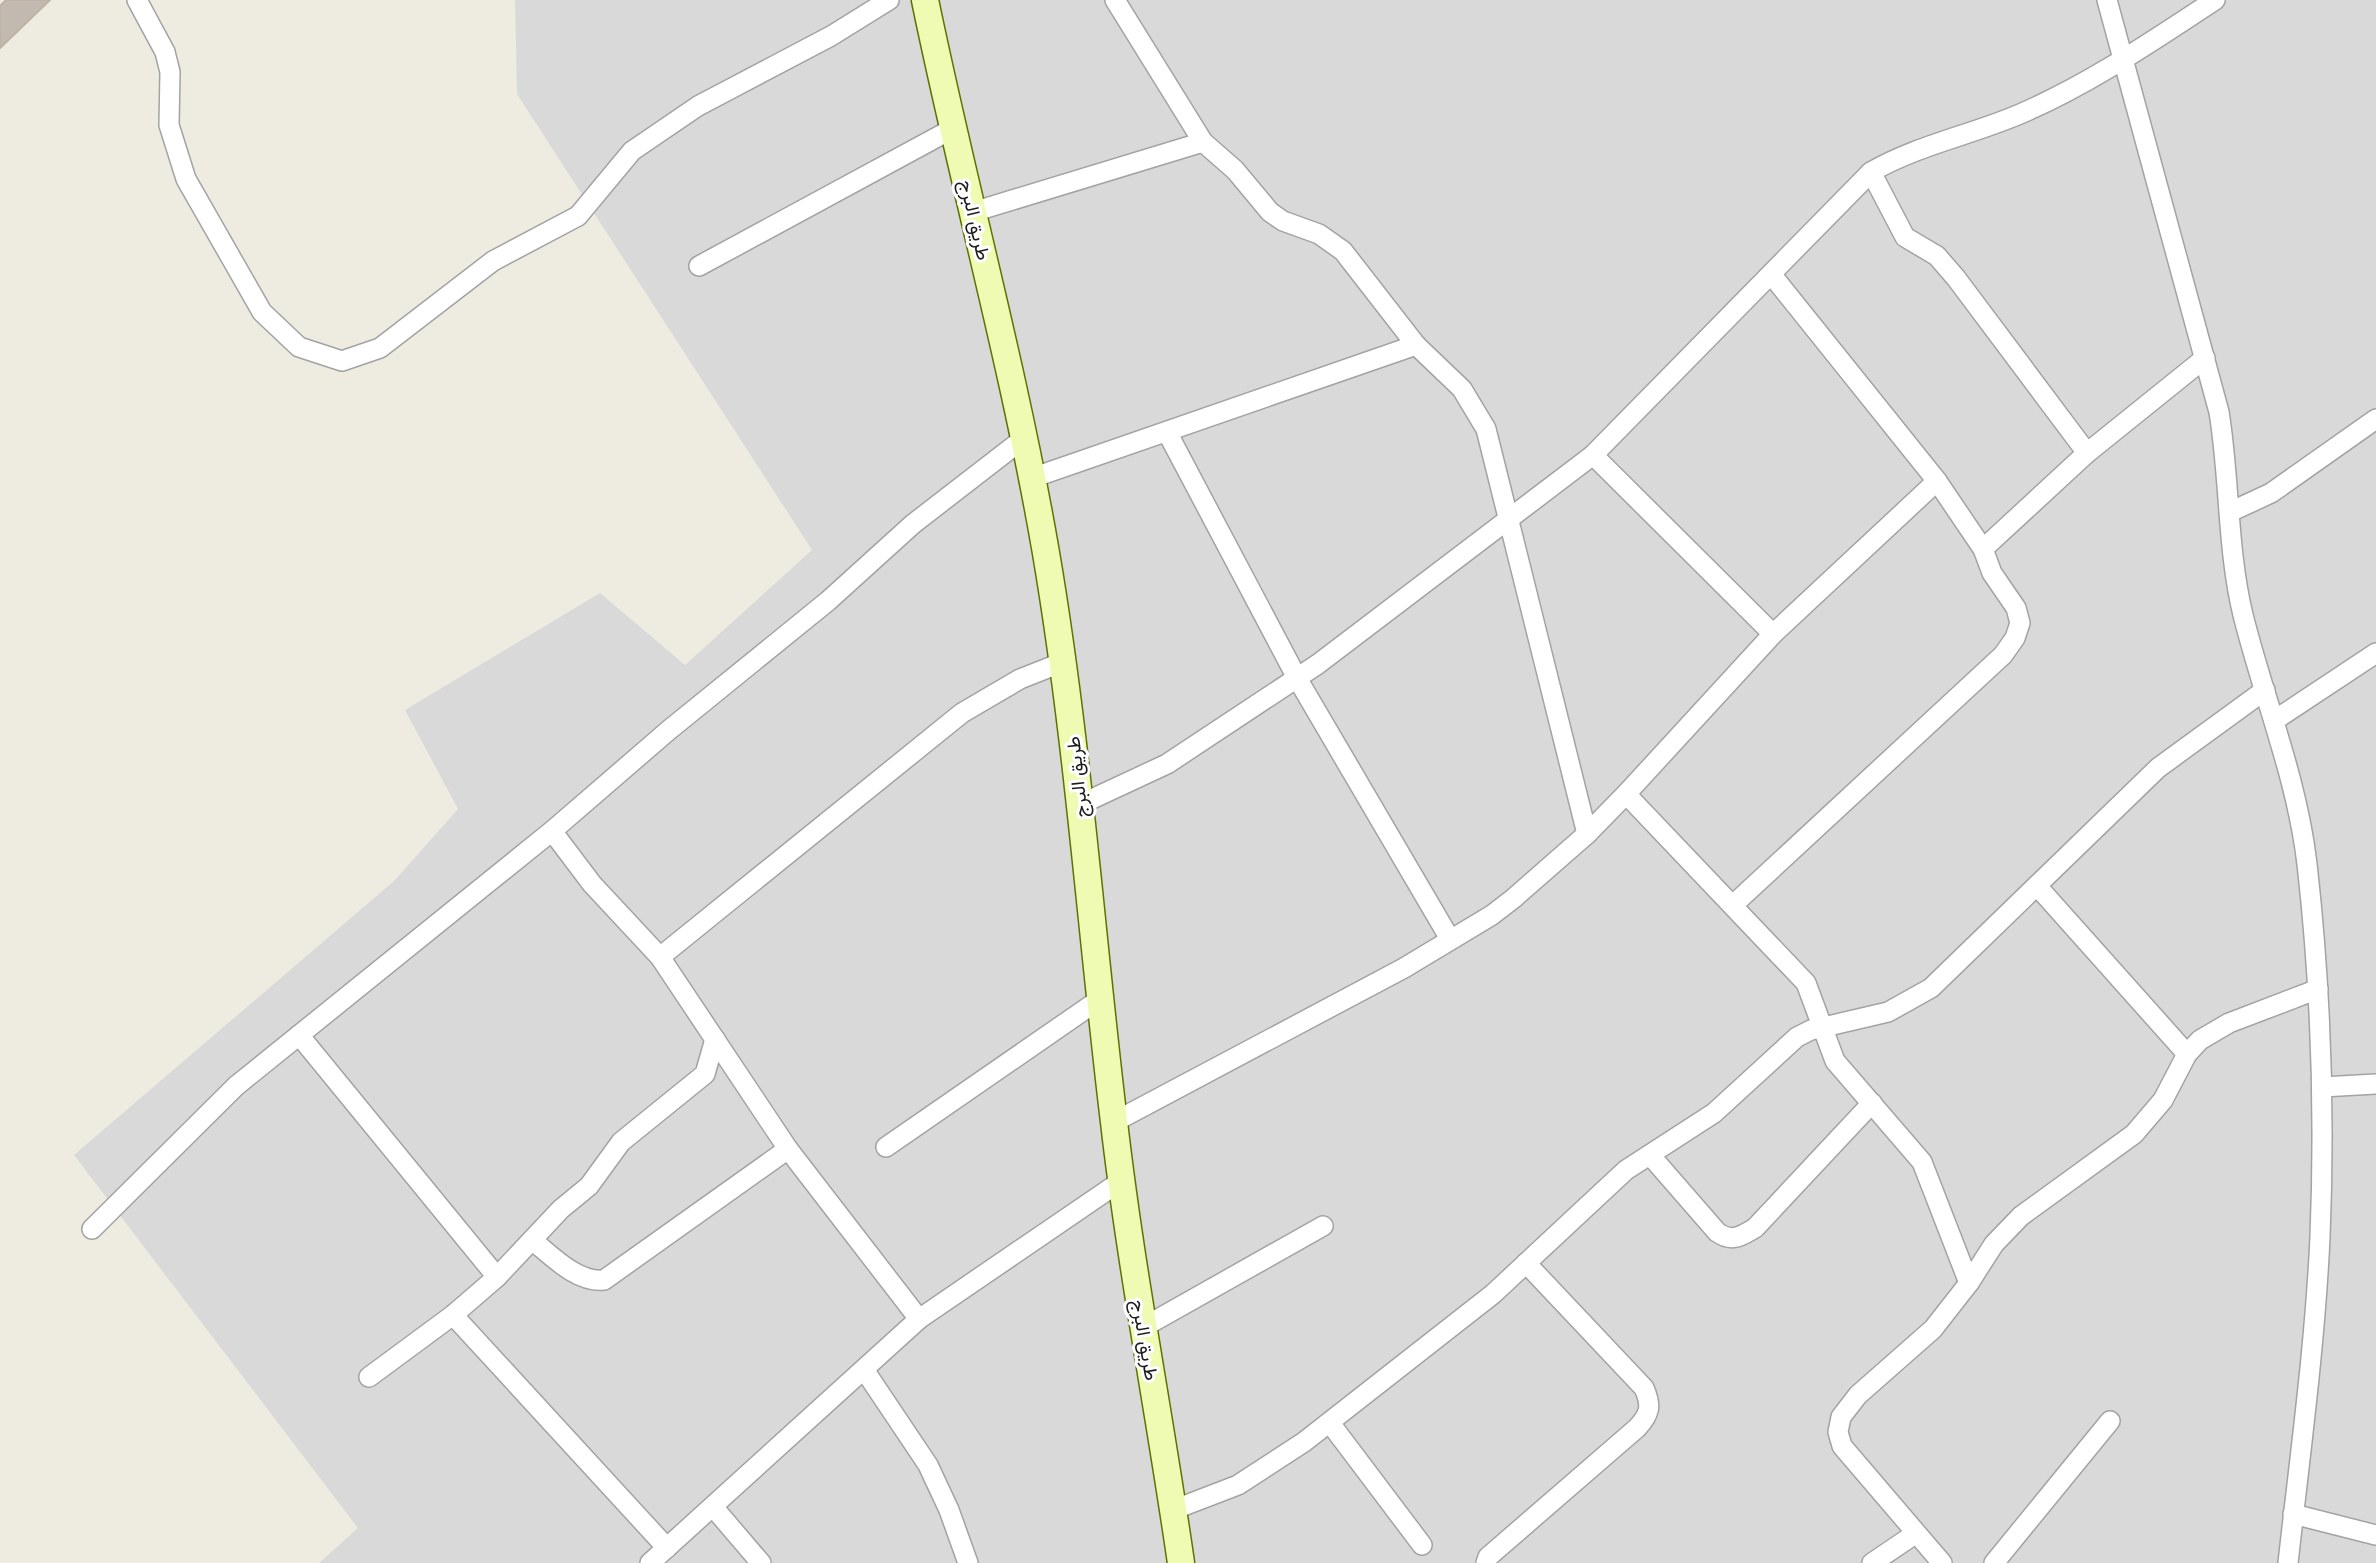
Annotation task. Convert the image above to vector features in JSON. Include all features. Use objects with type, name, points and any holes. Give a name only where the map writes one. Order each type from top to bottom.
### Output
[{"type":"street","points":[[137,0],[165,52],[170,72],[169,125],[186,179],[262,312],[299,347],[342,360],[380,348],[494,261],[578,216],[632,151],[698,106],[831,36],[888,0]]},
{"type":"street","name":"طريق البرج","points":[[925,0],[1032,478],[1063,662],[1121,1181],[1181,1563]]},
{"type":"street","points":[[1115,0],[1203,142],[1235,170],[1276,217],[1334,242],[1416,345],[1462,389],[1486,429],[1507,523],[1587,834]]},
{"type":"street","points":[[2107,0],[2220,412],[2227,461],[2235,579],[2300,813],[2318,989],[2322,1087],[2320,1236],[2312,1341],[2288,1563]]},
{"type":"street","points":[[1079,805],[1167,764],[1297,678],[1507,523],[1593,455],[1871,172],[1905,152],[2020,114],[2122,62],[2215,0]]},
{"type":"street","points":[[699,266],[952,129]]},
{"type":"street","points":[[974,212],[1203,142]]},
{"type":"street","points":[[1871,172],[1905,237],[1937,257],[1956,278],[2087,453]]},
{"type":"street","points":[[1732,905],[2003,655],[2015,638],[2020,623],[2016,608],[2001,589],[1983,549],[1937,481],[1771,274]]},
{"type":"street","points":[[1032,478],[1416,345]]},
{"type":"street","points":[[1983,549],[2087,453],[2205,358]]},
{"type":"street","points":[[2230,512],[2271,493],[2376,419]]},
{"type":"street","points":[[1167,432],[1297,678],[1450,939]]},
{"type":"street","points":[[92,1229],[236,1086],[552,831],[669,730],[828,601],[913,524],[1023,439]]},
{"type":"street","points":[[1593,455],[1773,634]]},
{"type":"street","points":[[1114,1122],[1404,968],[1492,915],[1587,834],[1773,634],[1937,481]]},
{"type":"street","points":[[660,957],[962,713],[1020,679],[1063,662]]},
{"type":"street","points":[[2274,720],[2372,663]]},
{"type":"street","points":[[1174,1510],[1238,1485],[1330,1423],[1434,1343],[1526,1263],[1626,1170],[1714,1113],[1797,1037],[1821,1027],[1888,1012],[1931,988],[2158,768],[2265,690]]},
{"type":"street","points":[[1626,794],[1806,983],[1835,1061],[1922,1162],[1969,1283]]},
{"type":"street","points":[[552,831],[592,884],[660,957],[788,1149],[919,1319]]},
{"type":"street","points":[[2038,887],[2187,1055]]},
{"type":"street","points":[[1942,1563],[1842,1446],[1838,1432],[1841,1417],[1858,1395],[1933,1329],[1969,1283],[1994,1244],[2021,1216],[2134,1134],[2163,1100],[2187,1055],[2200,1040],[2229,1023],[2318,989]]},
{"type":"street","points":[[886,1147],[1100,999]]},
{"type":"street","points":[[299,1035],[497,1277]]},
{"type":"street","points":[[369,1377],[453,1315],[497,1277],[589,1186],[621,1142],[646,1119],[677,1100],[705,1074],[715,1039]]},
{"type":"street","points":[[2322,1087],[2376,1084]]},
{"type":"street","points":[[1650,1155],[1717,1232],[1726,1239],[1737,1238],[1755,1228],[1872,1104]]},
{"type":"street","points":[[532,1240],[572,1271],[592,1281],[604,1280],[788,1149]]},
{"type":"street","points":[[650,1563],[714,1508],[919,1319],[1121,1181]]},
{"type":"street","points":[[1142,1328],[1324,1226]]},
{"type":"street","points":[[1486,1563],[1489,1557],[1637,1428],[1647,1417],[1650,1402],[1644,1388],[1526,1263]]},
{"type":"street","points":[[453,1315],[667,1548]]},
{"type":"street","points":[[865,1371],[928,1465],[949,1510],[968,1563]]},
{"type":"street","points":[[1994,1563],[2110,1421]]},
{"type":"street","points":[[1330,1423],[1422,1545]]},
{"type":"street","points":[[714,1508],[761,1563]]},
{"type":"street","points":[[2293,1514],[2376,1535]]},
{"type":"street","points":[[1872,1563],[1915,1534]]},
{"type":"shaded area","points":[[515,0],[2376,0],[2376,1563],[319,1563],[358,1528],[74,1155],[394,881],[458,809],[405,710],[600,593],[685,665],[812,550],[517,94]]},
{"type":"building","points":[[6,0],[50,0],[0,48],[0,6]]}]
